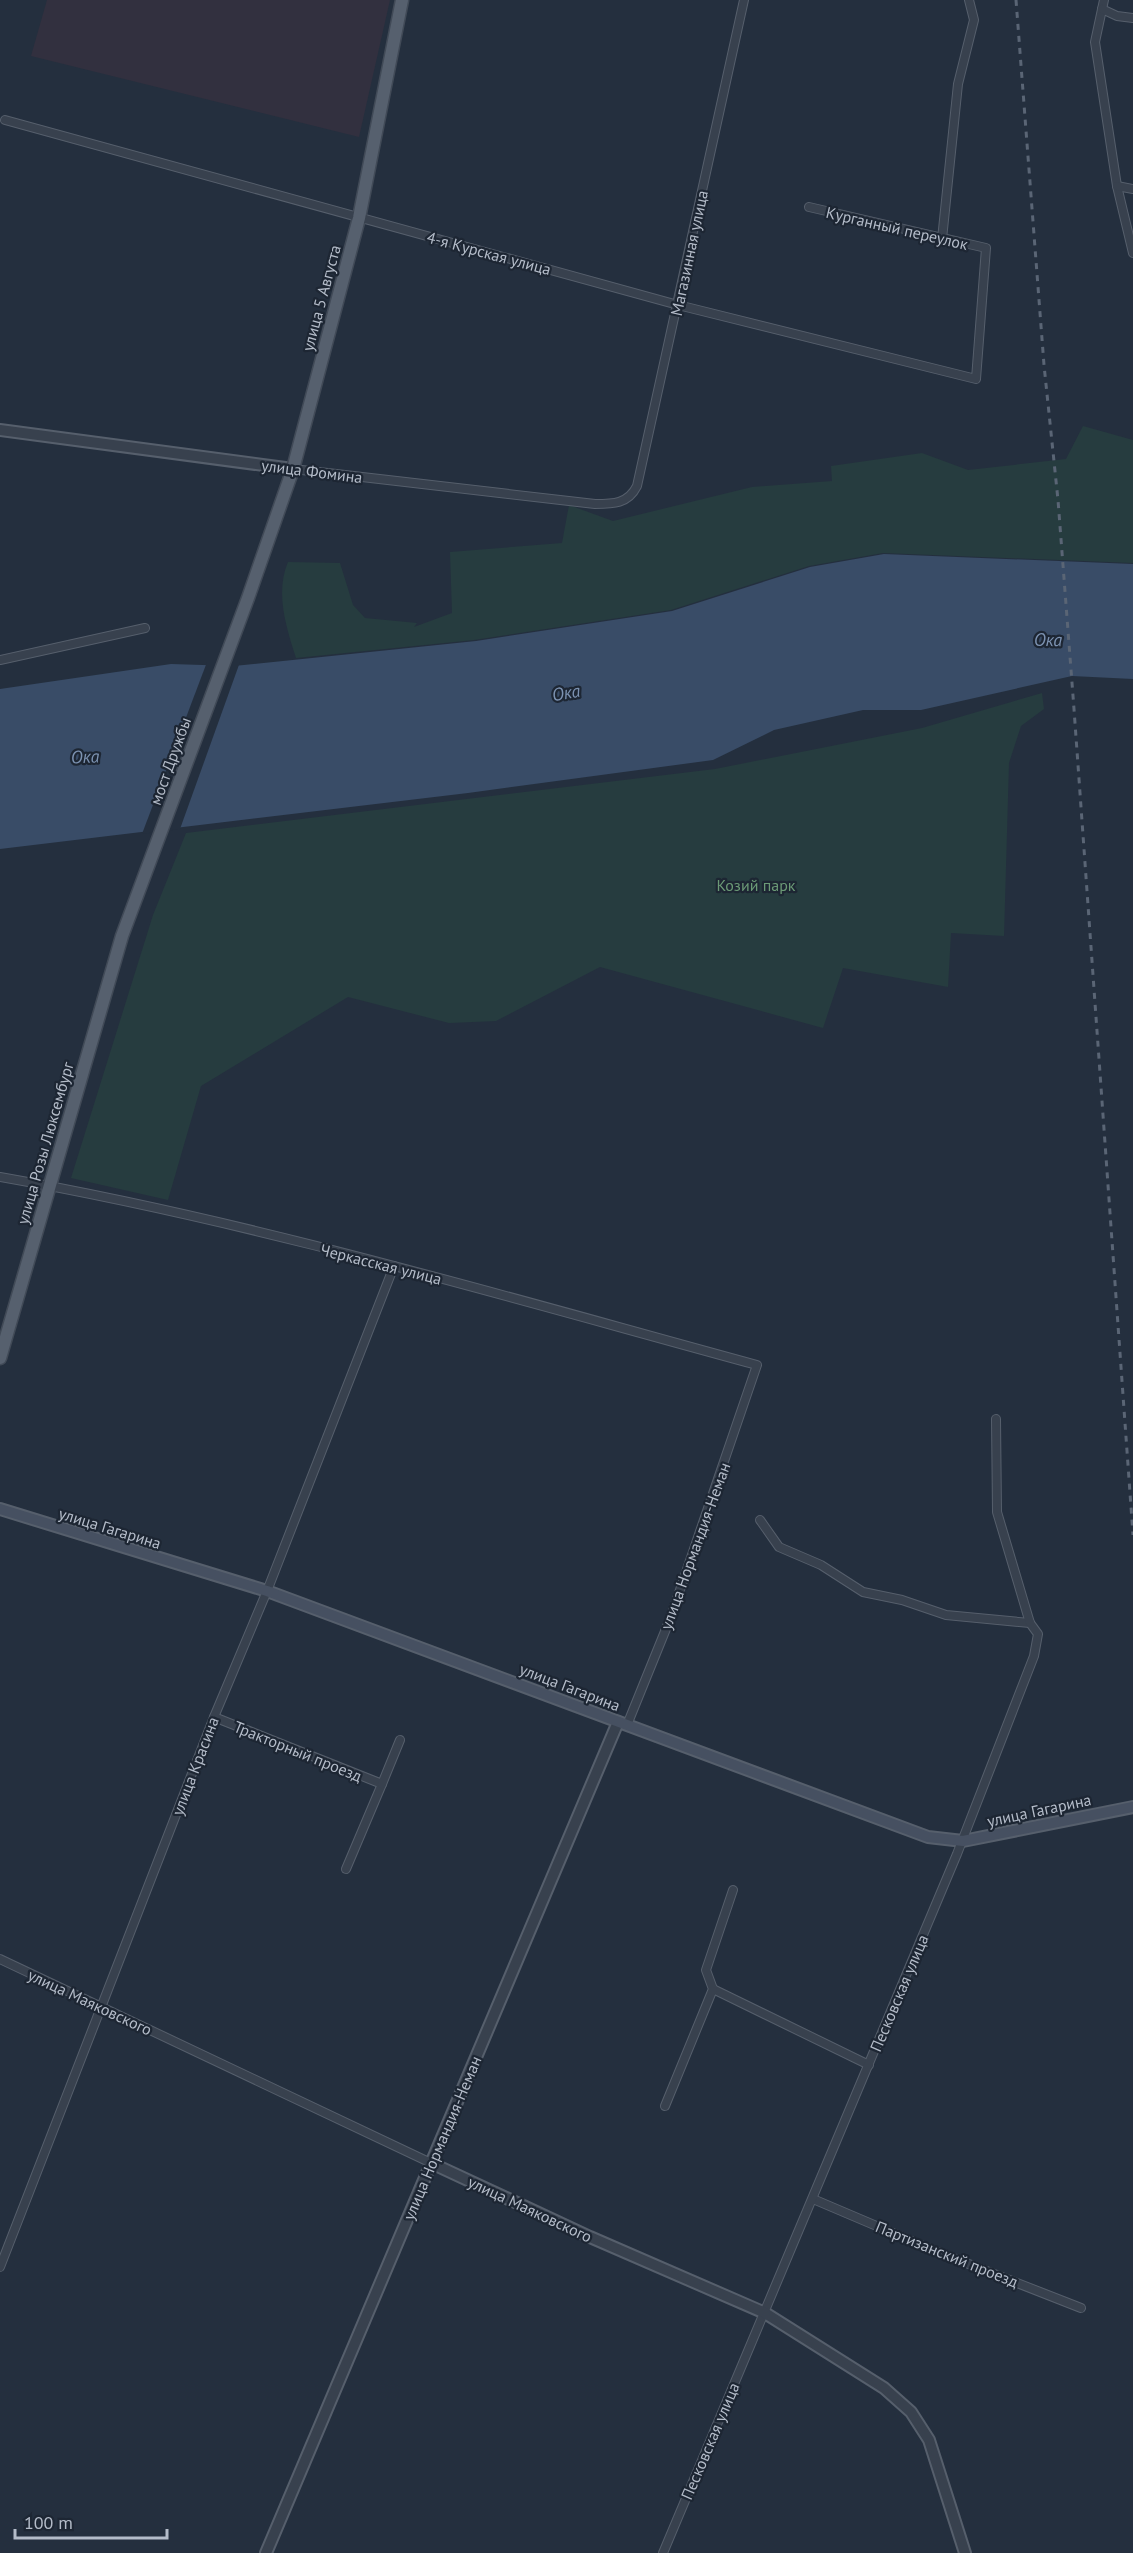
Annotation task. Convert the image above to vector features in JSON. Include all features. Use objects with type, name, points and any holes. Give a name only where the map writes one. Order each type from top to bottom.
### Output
[{"type":"main road","name":"улица 5 Августа","points":[[248,598],[293,469],[359,218],[402,0]]},
{"type":"main road","name":"мост Дружбы","points":[[122,936],[248,598]]},
{"type":"main road","name":"улица Розы Люксембург","points":[[0,1358],[122,936]]},
{"type":"main road","name":"улица Гагарина","points":[[0,1509],[267,1591],[928,1837],[963,1841],[1133,1807]]},
{"type":"street","name":"Магазинная улица","points":[[624,501],[632,495],[637,486],[744,0]]},
{"type":"street","points":[[942,239],[958,84],[974,20],[969,0]]},
{"type":"street","points":[[1133,18],[1117,16],[1103,4],[1095,42],[1117,186],[1133,253]]},
{"type":"street","name":"4-я Курская улица","points":[[5,120],[678,305],[976,379]]},
{"type":"street","points":[[1117,186],[1133,189]]},
{"type":"street","name":"Курганный переулок","points":[[809,207],[986,248],[976,379]]},
{"type":"street","name":"улица Фомина","points":[[0,430],[293,469],[595,504],[624,501]]},
{"type":"street","points":[[0,660],[144,628]]},
{"type":"street","name":"Черкасская улица","points":[[0,1177],[221,1224],[394,1266],[758,1365]]},
{"type":"street","name":"улица Красина","points":[[0,2267],[214,1717],[267,1591],[394,1266]]},
{"type":"street","name":"улица Нормандия-Неман","points":[[266,2553],[431,2163],[674,1608],[758,1365]]},
{"type":"street","name":"Песковская улица","points":[[663,2553],[963,1841],[1034,1656],[1038,1634],[1030,1623],[997,1512],[996,1419]]},
{"type":"street","points":[[760,1520],[779,1547],[821,1565],[863,1592],[903,1600],[946,1615],[1030,1623]]},
{"type":"street","name":"Тракторный проезд","points":[[214,1717],[382,1784]]},
{"type":"street","name":"Тракторный проезд","points":[[346,1869],[400,1740]]},
{"type":"street","points":[[665,2106],[713,1989],[706,1970],[733,1890]]},
{"type":"street","name":"улица Маяковского","points":[[0,1959],[590,2237],[765,2313],[884,2388],[911,2412],[929,2440],[965,2553]]},
{"type":"street","points":[[713,1989],[869,2064]]},
{"type":"street","name":"Партизанский проезд","points":[[813,2199],[933,2250],[1081,2308]]},
{"type":"shaded area","points":[[47,0],[390,0],[359,137],[31,56]]},
{"type":"green space","points":[[1083,426],[1133,440],[1133,563],[883,553],[809,566],[671,610],[474,640],[296,658],[283,610],[282,586],[288,562],[340,563],[353,605],[365,618],[417,623],[414,627],[452,613],[450,552],[562,543],[569,505],[613,521],[752,487],[832,481],[831,466],[922,453],[968,470],[1066,459]]},
{"type":"green space","name":"Козий парк","points":[[1042,693],[1044,709],[1021,726],[1009,763],[1004,936],[951,933],[948,987],[843,968],[823,1028],[600,967],[496,1021],[449,1023],[348,997],[201,1086],[168,1200],[71,1178],[153,915],[186,833],[715,769],[922,728]]},
{"type":"water","name":"Ока","points":[[884,554],[1133,564],[1133,679],[1072,676],[921,710],[863,710],[774,730],[713,760],[468,793],[0,849],[0,689],[171,664],[234,666],[476,641],[672,611],[810,567]]},
{"type":"pier","points":[[207,662],[240,662],[180,829],[142,834]]},
{"type":"railway","points":[[1016,0],[1044,365],[1058,500],[1074,709],[1133,1535]]}]
